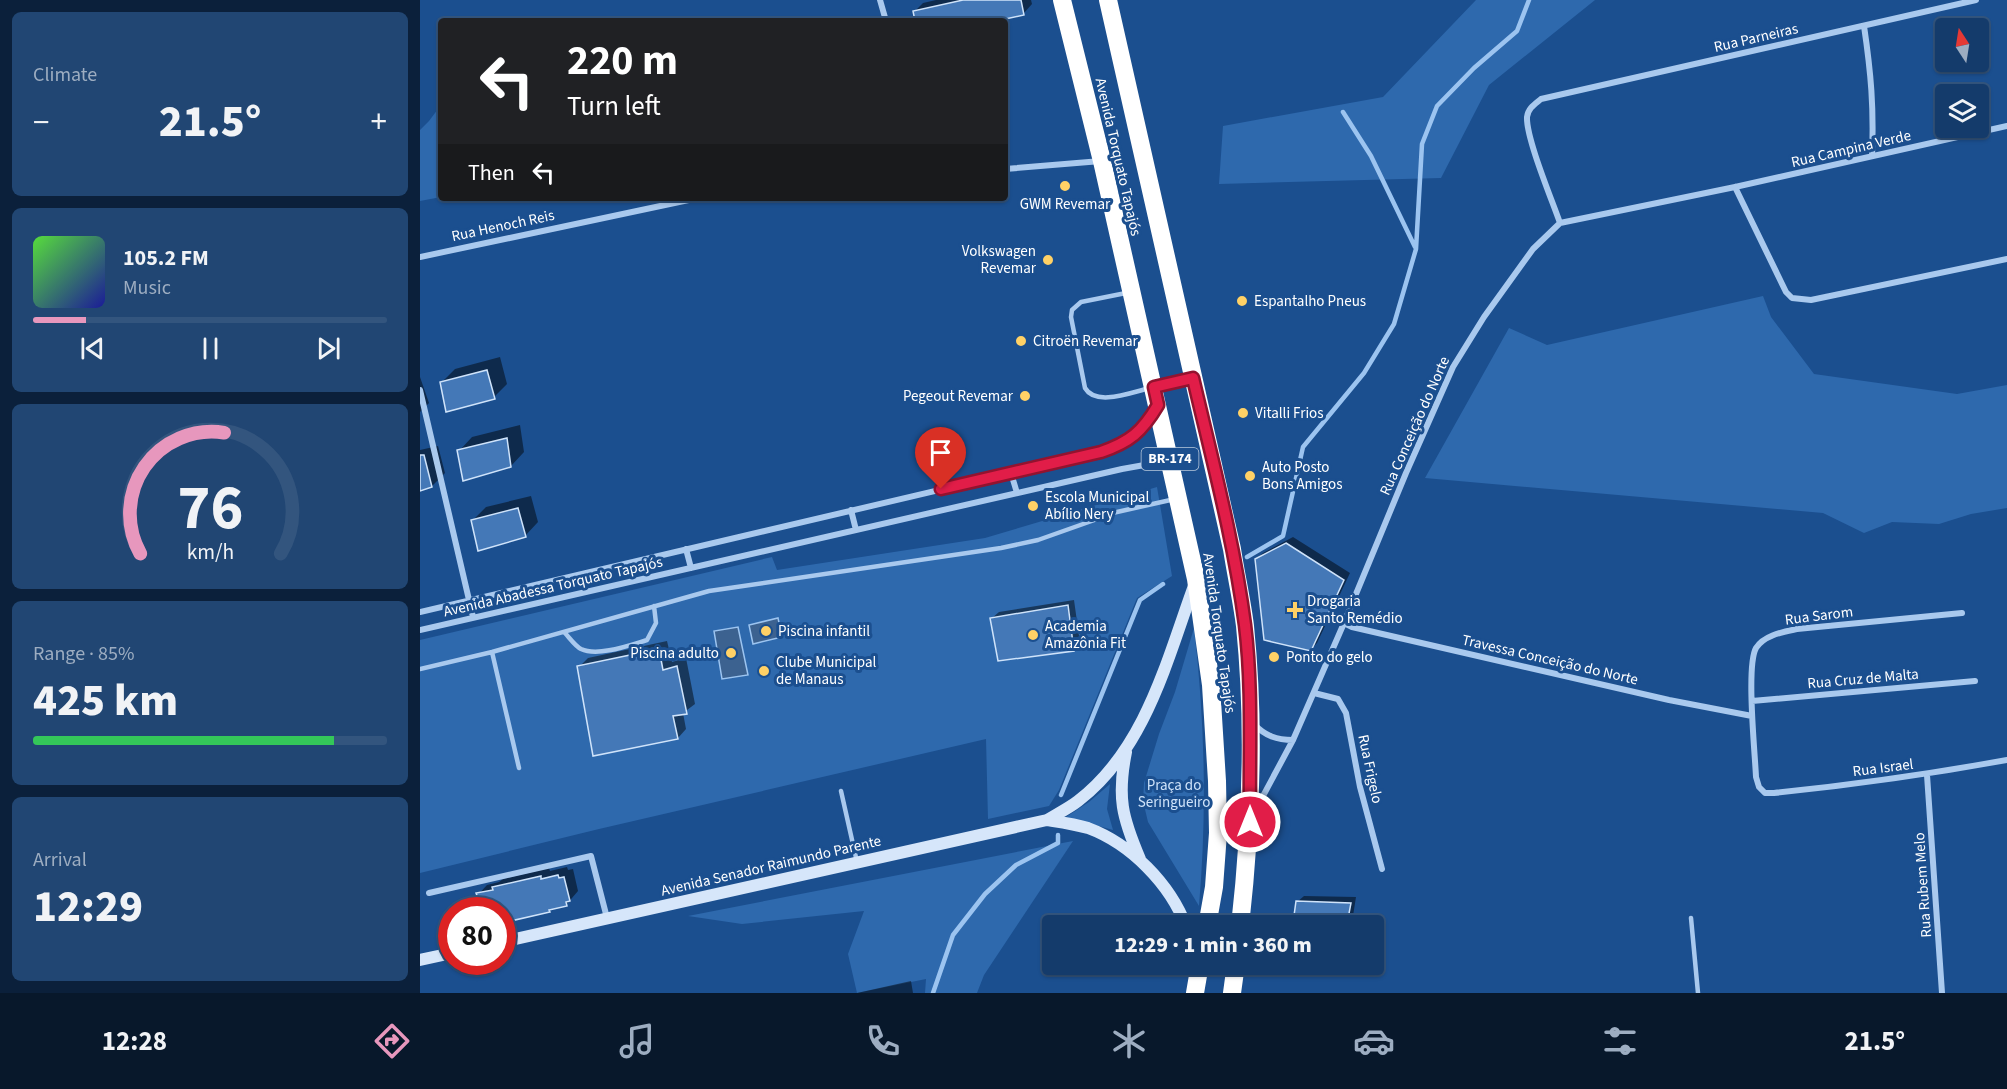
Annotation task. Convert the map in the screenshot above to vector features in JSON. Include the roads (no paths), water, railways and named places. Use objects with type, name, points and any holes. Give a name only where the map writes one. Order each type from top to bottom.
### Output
[{"type":"highway","name":"Avenida Torquato Tapajós","points":[[1062,0],[1102,161],[1196,579],[1211,685],[1217,781],[1218,833],[1214,887],[1209,915]]},
{"type":"highway","name":"Avenida Torquato Tapajós","points":[[1108,0],[1232,549],[1245,626],[1250,822],[1241,915]]},
{"type":"highway","points":[[1195,993],[1198,975]]},
{"type":"highway","points":[[1232,993],[1234,975]]},
{"type":"street","points":[[880,0],[885,18]]},
{"type":"street","name":"Rua Parneiras","points":[[1560,222],[1530,136],[1527,117],[1531,107],[1541,99],[1976,0]]},
{"type":"street","points":[[1864,26],[1874,109],[1872,156]]},
{"type":"street","name":"Rua Campina Verde","points":[[1735,187],[2007,126]]},
{"type":"street","points":[[1008,170],[1102,161]]},
{"type":"street","points":[[1560,222],[1735,187],[1786,292],[1792,298],[1811,300],[2007,260]]},
{"type":"street","name":"Rua Henoch Reis","points":[[420,256],[684,201]]},
{"type":"street","name":"Rua Conceição do Norte","points":[[1250,822],[1293,740],[1314,693],[1406,472],[1453,367],[1484,317],[1533,249],[1560,222]]},
{"type":"street","points":[[420,390],[473,617]]},
{"type":"street","name":"Avenida Abadessa Torquato Tapajós","points":[[420,612],[1117,446],[1133,437],[1146,425],[1156,396]]},
{"type":"street","name":"Avenida Abadessa Torquato Tapajós","points":[[420,630],[1122,469],[1150,464],[1171,464]]},
{"type":"street","points":[[1011,473],[1017,493]]},
{"type":"street","points":[[851,510],[856,530]]},
{"type":"street","points":[[686,549],[691,568]]},
{"type":"street","name":"Avenida Senador Raimundo Parente","points":[[516,939],[1047,820],[1077,802],[1100,781],[1126,750],[1145,716],[1196,579]]},
{"type":"street","name":"Rua Sarom","points":[[1761,790],[1756,777],[1752,701],[1755,650],[1761,642],[1776,634],[1797,629],[1962,614]]},
{"type":"street","name":"Travessa Conceição do Norte","points":[[1344,623],[1352,627],[1669,700],[1752,716]]},
{"type":"street","name":"Rua Cruz de Malta","points":[[1752,701],[1975,681]]},
{"type":"street","name":"Rua Frigelo","points":[[1314,693],[1338,699],[1346,713],[1360,787],[1382,869]]},
{"type":"street","points":[[1249,718],[1263,734],[1293,740]]},
{"type":"street","points":[[1126,750],[1120,797],[1124,819],[1142,862]]},
{"type":"street","name":"Rua Israel","points":[[1761,790],[1765,793],[1774,793],[1927,775],[2007,760]]},
{"type":"street","name":"Rua Rubem Melo","points":[[1927,775],[1942,993]]},
{"type":"street","name":"Avenida Senador Raimundo Parente","points":[[1047,820],[1087,828],[1116,841],[1142,862],[1162,884],[1182,915]]},
{"type":"street","points":[[429,892],[591,856],[607,918]]},
{"type":"street","points":[[420,960],[438,956]]},
{"type":"lane","points":[[1131,292],[1081,302],[1072,310],[1071,317],[1088,394],[1102,399],[1156,396],[1193,378]]},
{"type":"lane","points":[[420,669],[492,652],[709,591],[1001,548],[1038,540],[1117,512],[1177,499]]},
{"type":"lane","points":[[564,632],[579,648],[592,652],[626,647],[647,640],[656,623],[654,606]]},
{"type":"lane","points":[[492,652],[519,768]]},
{"type":"lane","points":[[841,791],[857,862]]},
{"type":"lane","points":[[1692,918],[1698,993]]},
{"type":"waterway","points":[[1247,557],[1283,536],[1303,447],[1364,373],[1394,324],[1416,249],[1422,144],[1437,106],[1474,68],[1517,31],[1529,0]]},
{"type":"waterway","points":[[1343,112],[1371,156],[1415,247]]},
{"type":"waterway","points":[[1061,795],[1140,600],[1163,584]]},
{"type":"waterway","points":[[933,993],[953,935],[985,894],[1016,865],[1058,843],[1058,835]]},
{"type":"place","name":"GWM Revemar","points":[[1065,186]]},
{"type":"place","name":"Volkswagen Revemar","points":[[1048,260]]},
{"type":"place","name":"Espantalho Pneus","points":[[1242,301]]},
{"type":"place","name":"Citroën Revemar","points":[[1021,341]]},
{"type":"place","name":"Pegeout Revemar","points":[[1025,396]]},
{"type":"place","name":"Vitalli Frios","points":[[1243,413]]},
{"type":"place","name":"Auto Posto Bons Amigos","points":[[1250,476]]},
{"type":"place","name":"Escola Municipal Abílio Nery","points":[[1033,506]]},
{"type":"place","name":"Drogaria Santo Remédio","points":[[1295,610]]},
{"type":"place","name":"Piscina infantil","points":[[766,631]]},
{"type":"place","name":"Academia Amazônia Fit","points":[[1033,635]]},
{"type":"place","name":"Piscina adulto","points":[[731,653]]},
{"type":"place","name":"Ponto do gelo","points":[[1274,657]]},
{"type":"place","name":"Clube Municipal de Manaus","points":[[764,671]]},
{"type":"park label","name":"Praça do Seringueiro","points":[[1174,794]]}]
